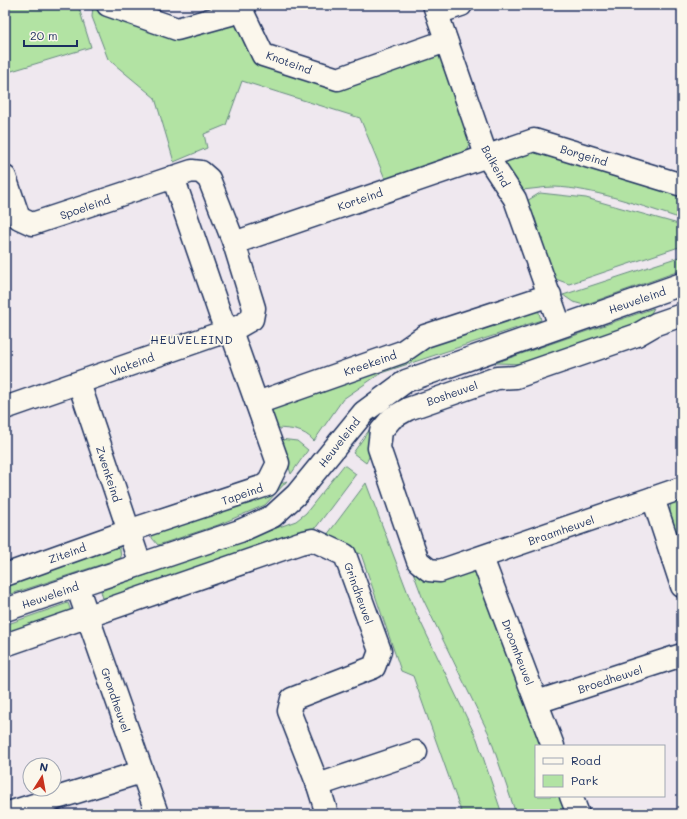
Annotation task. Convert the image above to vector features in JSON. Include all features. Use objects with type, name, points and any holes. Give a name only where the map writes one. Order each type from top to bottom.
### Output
[{"type":"street","name":"Knoteind","points":[[108,5],[177,29],[242,11],[263,55],[338,79],[446,41]]},
{"type":"street","points":[[436,9],[461,5]]},
{"type":"street","name":"Balkeind","points":[[436,9],[486,155],[515,200],[560,326]]},
{"type":"street","name":"Borgeind","points":[[486,155],[534,140],[682,184]]},
{"type":"street","name":"Korteind","points":[[234,243],[486,155]]},
{"type":"street","points":[[182,174],[201,172],[210,179],[234,243],[254,308],[252,319],[231,331]]},
{"type":"street","name":"Spoeleind","points":[[5,177],[19,218],[32,224],[182,174]]},
{"type":"street","name":"Tapeind","points":[[128,531],[267,486],[278,463],[231,331],[222,320],[182,174]]},
{"type":"street","name":"Heuveleind","points":[[5,610],[240,531],[273,516],[297,494],[364,412],[406,381],[682,284]]},
{"type":"street","name":"Kreekeind","points":[[256,403],[402,352],[425,336],[550,296]]},
{"type":"street","name":"Bosheuvel","points":[[440,571],[429,570],[418,561],[379,448],[381,431],[392,418],[408,409],[497,378],[516,377],[637,336],[656,324],[682,315]]},
{"type":"street","name":"Vlakeind","points":[[5,408],[215,334],[231,331]]},
{"type":"street","name":"Zwenkeind","points":[[79,383],[140,564]]},
{"type":"street","name":"Braamheuvel","points":[[440,571],[482,558],[682,488]]},
{"type":"street","points":[[653,498],[682,586]]},
{"type":"street","name":"Ziteind","points":[[5,575],[128,531]]},
{"type":"street","name":"Grindheuvel","points":[[88,616],[312,540],[344,555],[380,651],[374,667],[292,699],[289,712],[318,785],[327,814]]},
{"type":"street","name":"Droomheuvel","points":[[482,558],[553,745]]},
{"type":"street","name":"Grondheuvel","points":[[77,586],[156,814]]},
{"type":"street","points":[[5,645],[88,616]]},
{"type":"street","name":"Broedheuvel","points":[[537,702],[682,655]]},
{"type":"street","points":[[318,785],[416,752]]},
{"type":"street","points":[[5,814],[141,772]]},
{"type":"street","points":[[571,797],[578,814]]},
{"type":"green space","points":[[5,5],[78,5],[91,47],[5,73]]},
{"type":"green space","points":[[93,5],[183,36],[239,19],[256,60],[339,86],[441,54],[471,138],[467,154],[386,181],[360,118],[242,81],[226,125],[204,134],[207,148],[174,162],[155,98],[108,59],[92,17]]},
{"type":"green space","points":[[534,145],[682,193],[682,219],[602,194],[586,191],[554,187],[518,190],[503,167],[506,157]]},
{"type":"green space","points":[[540,193],[586,198],[682,225],[682,247],[569,284],[553,278],[535,218],[525,202]]},
{"type":"green space","points":[[682,256],[682,270],[584,305],[573,302],[563,295]]},
{"type":"green space","points":[[537,305],[541,320],[381,373],[343,399],[314,441],[306,434],[301,432],[292,429],[276,428],[269,406],[426,343]]},
{"type":"green space","points":[[654,308],[647,320],[524,364],[495,363]]},
{"type":"green space","points":[[372,426],[373,449],[366,463],[353,453]]},
{"type":"green space","points":[[280,439],[297,441],[308,450],[291,474]]},
{"type":"green space","points":[[344,465],[356,474],[311,534],[104,603],[101,591],[296,521],[306,513]]},
{"type":"green space","points":[[287,481],[265,505],[218,525],[158,545],[152,538],[154,529]]},
{"type":"green space","points":[[366,483],[412,604],[477,739],[502,814],[462,814],[413,676],[401,671],[361,554],[324,539]]},
{"type":"green space","points":[[682,494],[682,549],[670,512],[671,498]]},
{"type":"green space","points":[[119,541],[121,558],[5,596],[5,580]]},
{"type":"green space","points":[[407,556],[426,573],[477,565],[543,745],[535,745],[535,797],[561,797],[567,814],[516,814],[489,734],[423,599]]},
{"type":"green space","points":[[68,603],[72,614],[5,637],[5,625]]},
{"type":"district","name":"HEUVELEIND","points":[[192,339]]}]
